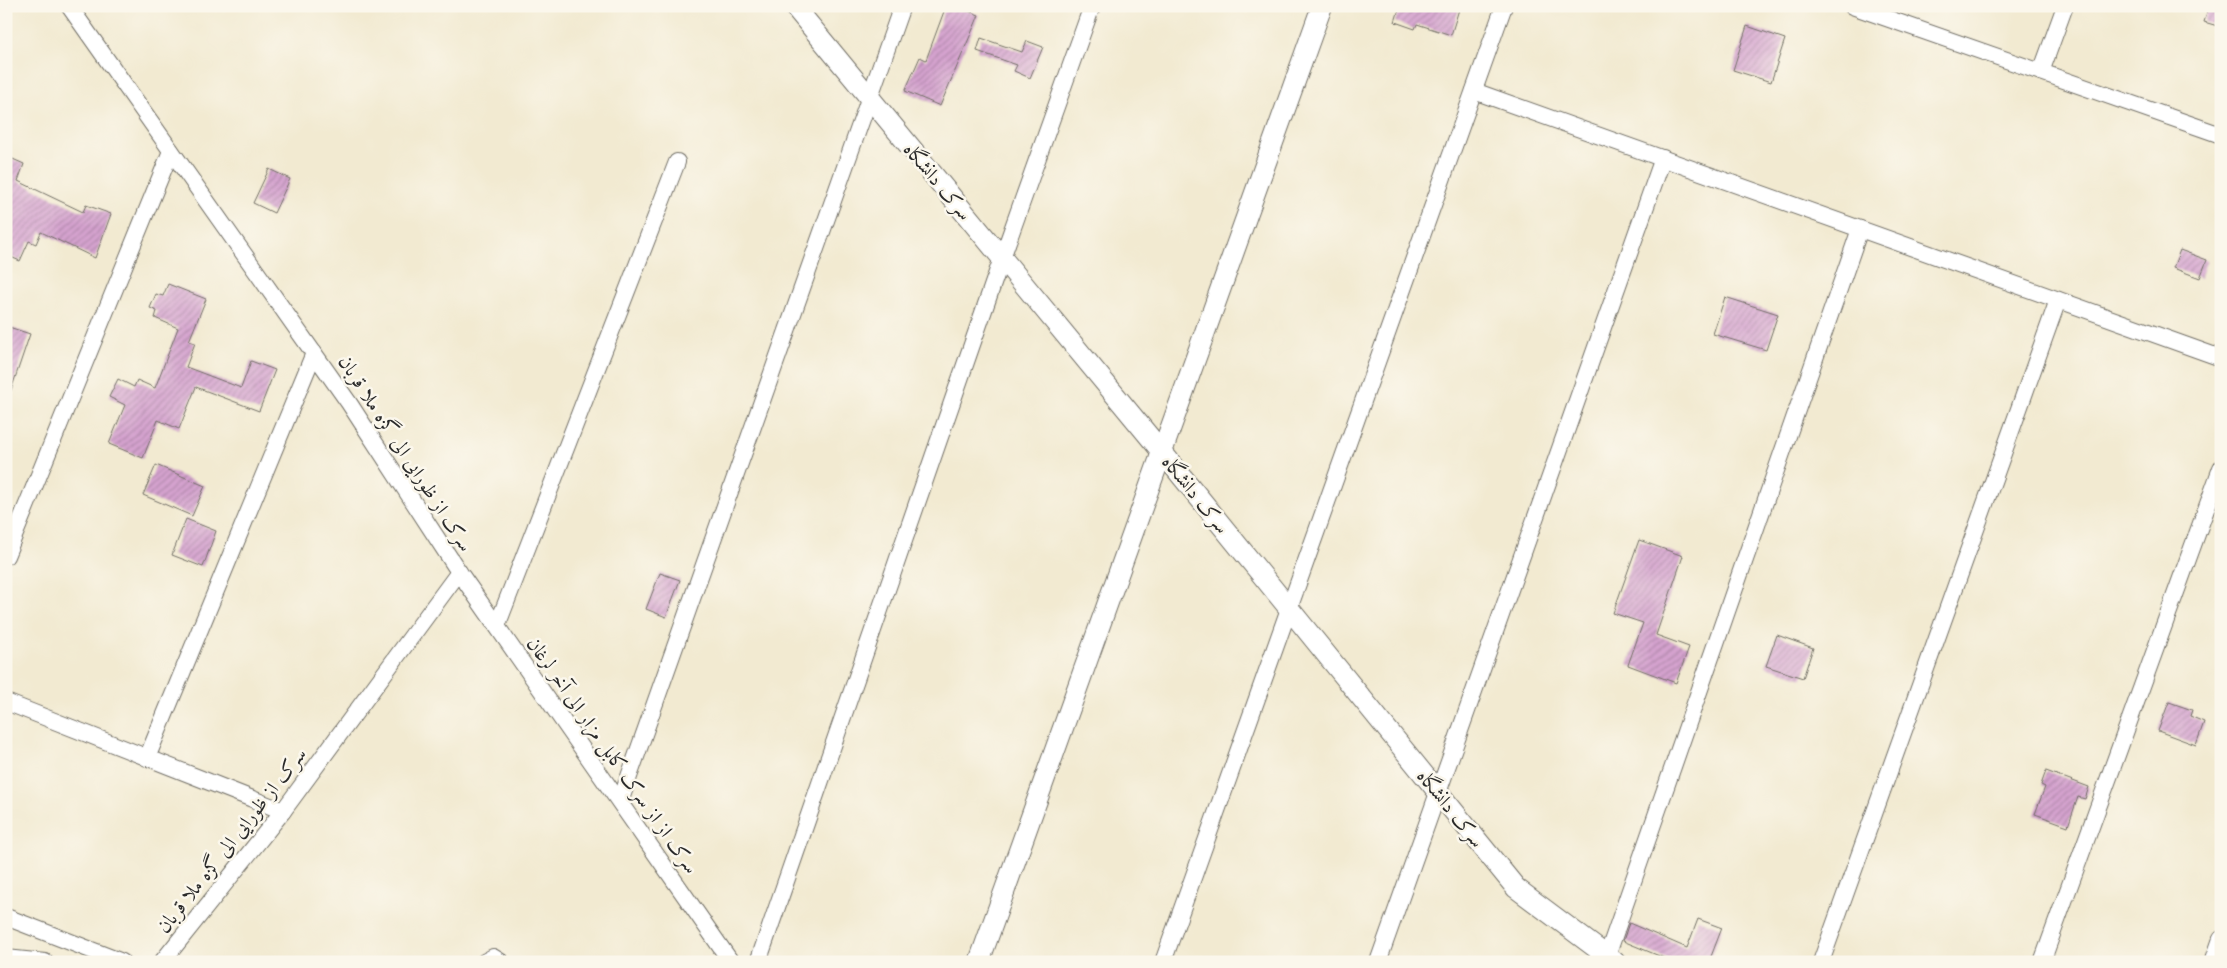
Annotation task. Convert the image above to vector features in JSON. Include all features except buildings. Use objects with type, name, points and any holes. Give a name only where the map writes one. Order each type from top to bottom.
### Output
[{"type":"street","name":"سرک از ظورایی الی گزه ملا قربان","points":[[69,6],[349,403],[459,572],[283,811],[162,962]]},
{"type":"street","name":"سرک دانشگاه","points":[[794,6],[1162,452],[1516,888],[1609,960]]},
{"type":"street","points":[[620,802],[902,6]]},
{"type":"street","points":[[758,962],[1002,258],[1092,6]]},
{"type":"street","points":[[979,962],[1322,6]]},
{"type":"street","points":[[1163,962],[1504,6]]},
{"type":"street","points":[[1852,6],[2221,135]]},
{"type":"street","points":[[2041,72],[2065,6]]},
{"type":"street","points":[[1474,91],[2221,358]]},
{"type":"street","points":[[6,556],[171,150]]},
{"type":"street","points":[[1378,962],[1664,158]]},
{"type":"street","points":[[497,626],[677,162]]},
{"type":"street","points":[[1609,960],[1860,229]]},
{"type":"street","points":[[1821,962],[2058,300]]},
{"type":"street","points":[[147,758],[314,353]]},
{"type":"street","points":[[2042,962],[2221,468]]},
{"type":"street","name":"سرک از از سرک کابل مزار الی آخر لرغان","points":[[459,572],[731,962]]},
{"type":"street","points":[[6,702],[283,811]]},
{"type":"street","points":[[6,917],[122,962]]},
{"type":"street","points":[[2213,962],[2221,939]]},
{"type":"street","points":[[484,962],[493,957],[502,962]]},
{"type":"street","points":[[6,958],[38,961]]}]
